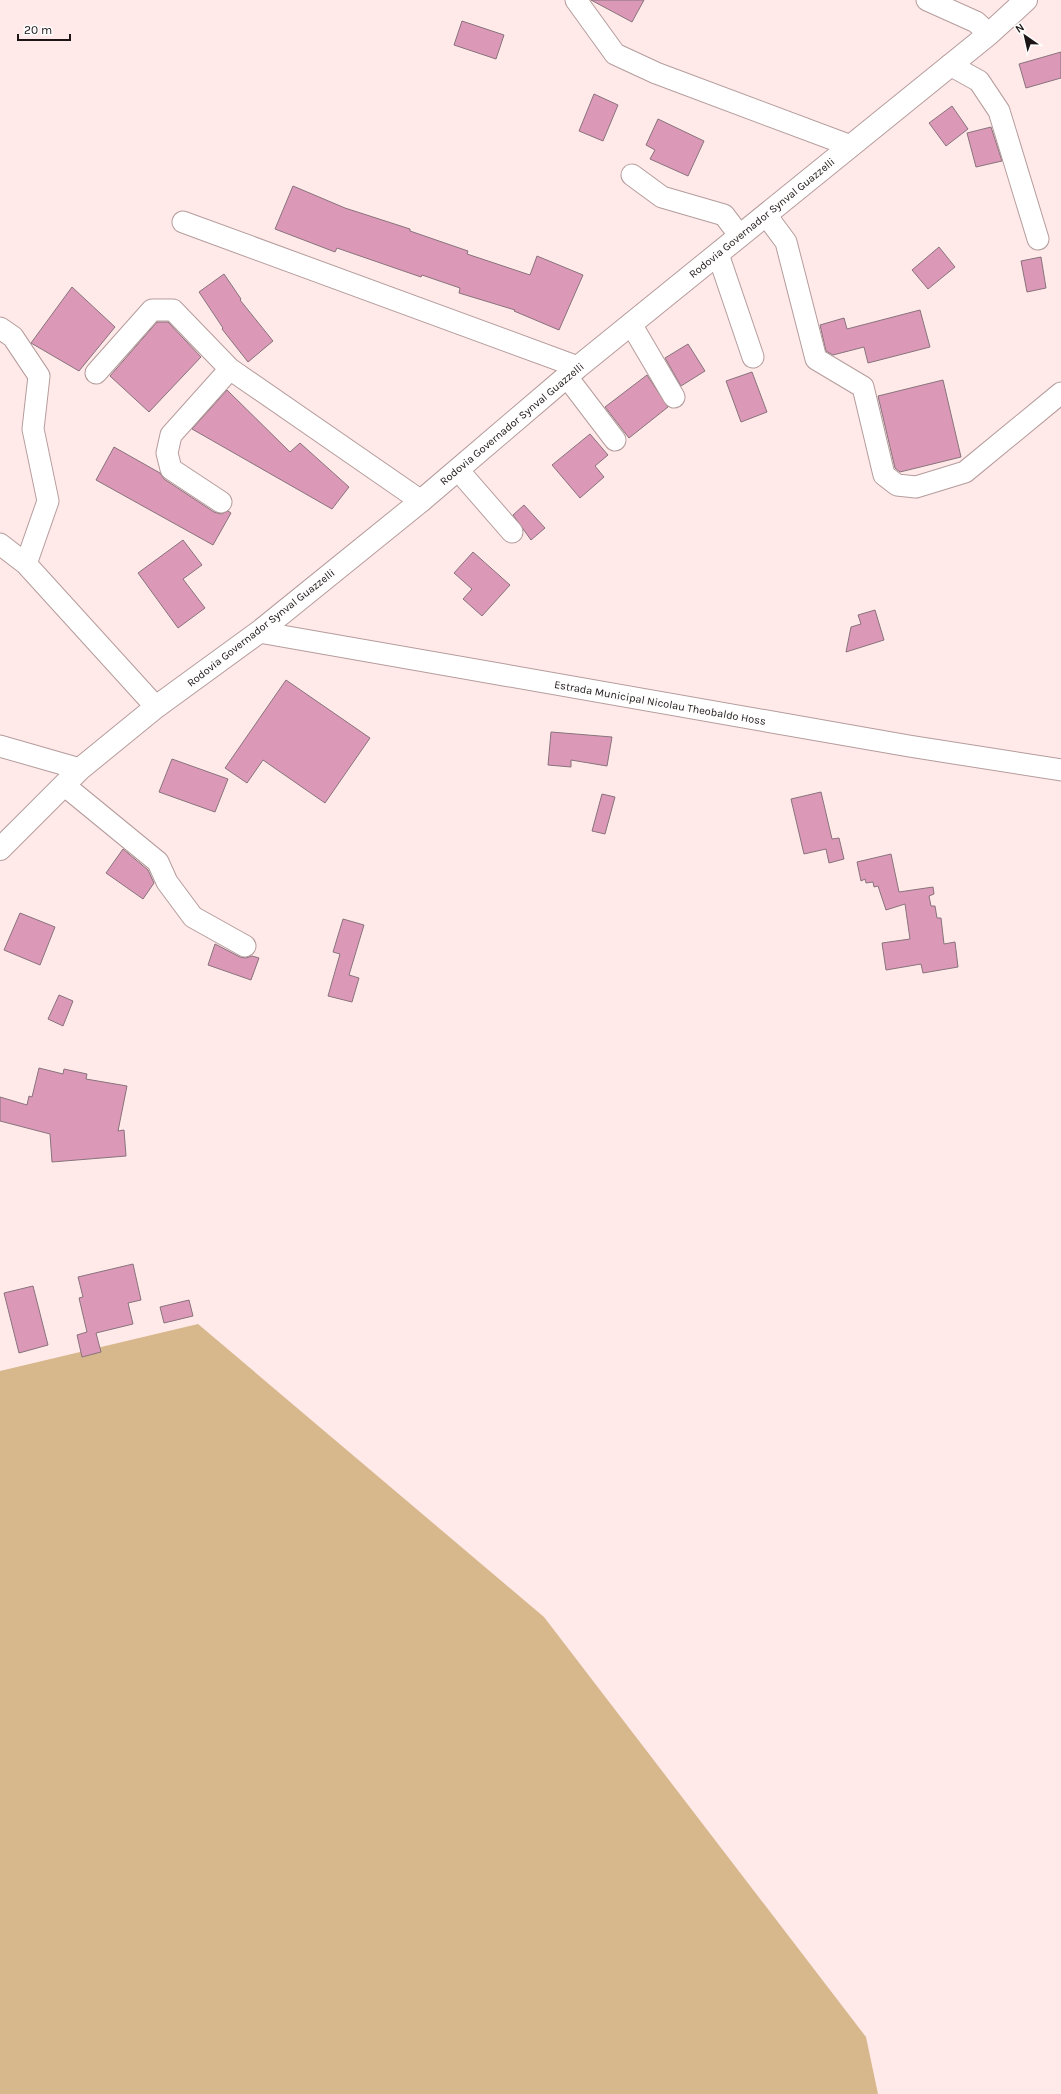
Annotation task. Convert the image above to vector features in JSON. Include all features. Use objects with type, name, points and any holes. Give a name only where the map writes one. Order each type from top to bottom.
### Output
[{"type":"main road","name":"Rodovia Governador Synval Guazzelli","points":[[0,849],[80,769],[156,707],[259,632],[421,501],[572,372],[989,34],[1026,0]]},
{"type":"street","points":[[576,0],[615,54],[656,73],[851,146]]},
{"type":"street","points":[[927,0],[976,22],[989,34]]},
{"type":"street","points":[[950,65],[979,81],[998,111],[1038,239]]},
{"type":"street","points":[[632,175],[662,197],[724,215],[740,236]]},
{"type":"street","points":[[766,215],[786,242],[816,359],[863,387],[884,475],[897,485],[916,487],[965,472],[1061,393]]},
{"type":"street","points":[[183,222],[572,372],[615,440]]},
{"type":"street","points":[[718,254],[753,357]]},
{"type":"street","points":[[96,373],[152,310],[173,310],[230,369],[421,501]]},
{"type":"street","points":[[631,324],[674,397]]},
{"type":"street","points":[[0,328],[13,337],[39,376],[33,429],[48,502],[26,564]]},
{"type":"street","points":[[221,502],[171,469],[167,452],[171,435],[230,369]]},
{"type":"street","points":[[458,470],[512,532]]},
{"type":"street","points":[[0,544],[26,564],[156,707]]},
{"type":"street","name":"Estrada Municipal Nicolau Theobaldo Hoss","points":[[259,632],[908,746],[1061,770]]},
{"type":"street","points":[[0,746],[80,769]]},
{"type":"street","points":[[64,785],[158,862],[167,882],[193,917],[245,946]]},
{"type":"shaded area","points":[[198,1324],[544,1617],[866,2037],[878,2094],[0,2094],[0,1371]]},
{"type":"building","points":[[591,0],[644,0],[632,22]]},
{"type":"building","points":[[462,21],[504,35],[496,59],[454,45]]},
{"type":"building","points":[[1061,52],[1061,78],[1026,88],[1019,64]]},
{"type":"building","points":[[594,94],[618,105],[603,141],[579,131]]},
{"type":"building","points":[[952,106],[968,129],[946,146],[929,123]]},
{"type":"building","points":[[658,119],[704,141],[688,176],[650,159],[655,150],[646,145]]},
{"type":"building","points":[[991,127],[1002,161],[976,167],[967,133]]},
{"type":"building","points":[[293,186],[345,208],[410,229],[410,231],[468,251],[467,254],[530,275],[537,256],[583,275],[559,330],[514,311],[515,310],[459,293],[460,288],[422,275],[421,277],[337,248],[335,252],[275,229]]},
{"type":"building","points":[[939,247],[955,267],[928,289],[912,270]]},
{"type":"building","points":[[1041,257],[1046,288],[1027,292],[1021,261]]},
{"type":"building","points":[[224,274],[241,299],[240,300],[273,341],[248,362],[222,329],[223,328],[199,292]]},
{"type":"building","points":[[72,287],[115,327],[79,371],[31,343]]},
{"type":"building","points":[[920,310],[930,347],[868,363],[864,347],[833,355],[826,351],[820,325],[844,318],[847,329]]},
{"type":"building","points":[[157,322],[168,322],[201,357],[149,412],[110,376]]},
{"type":"building","points":[[688,344],[705,371],[681,386],[665,358]]},
{"type":"building","points":[[752,372],[767,412],[741,422],[726,381]]},
{"type":"building","points":[[647,375],[668,407],[629,438],[605,407]]},
{"type":"building","points":[[943,380],[961,457],[900,472],[895,468],[878,396]]},
{"type":"building","points":[[227,390],[290,452],[300,443],[349,487],[332,509],[192,429]]},
{"type":"building","points":[[590,434],[608,455],[595,466],[604,477],[580,498],[552,465]]},
{"type":"building","points":[[114,447],[160,473],[164,479],[214,512],[221,514],[228,511],[231,513],[213,545],[96,480]]},
{"type":"building","points":[[524,505],[545,528],[531,540],[513,515]]},
{"type":"building","points":[[183,540],[202,565],[183,579],[205,608],[178,628],[138,573]]},
{"type":"building","points":[[473,552],[510,585],[482,616],[463,599],[472,589],[454,573]]},
{"type":"building","points":[[875,610],[884,640],[846,652],[851,627],[861,624],[858,615]]},
{"type":"building","points":[[286,680],[370,738],[325,803],[263,760],[247,783],[225,768]]},
{"type":"building","points":[[551,732],[612,737],[607,766],[571,760],[571,767],[548,765]]},
{"type":"building","points":[[172,759],[228,779],[215,812],[159,792]]},
{"type":"building","points":[[821,792],[832,839],[839,838],[844,859],[829,863],[826,849],[804,854],[791,799]]},
{"type":"building","points":[[602,794],[615,797],[605,834],[592,831]]},
{"type":"building","points":[[123,849],[148,870],[154,883],[143,899],[106,873]]},
{"type":"building","points":[[891,854],[899,892],[933,887],[934,894],[929,896],[931,906],[935,906],[937,918],[941,918],[944,944],[955,942],[958,967],[923,973],[921,964],[886,970],[882,943],[910,939],[905,904],[886,910],[878,886],[874,887],[873,882],[866,883],[865,879],[861,881],[857,862]]},
{"type":"building","points":[[20,913],[55,927],[40,965],[4,950]]},
{"type":"building","points":[[343,919],[364,925],[349,975],[359,978],[352,1002],[328,996],[340,954],[333,952]]},
{"type":"building","points":[[215,944],[240,957],[246,958],[252,956],[259,958],[251,980],[208,965]]},
{"type":"building","points":[[59,995],[73,1001],[63,1026],[48,1019]]},
{"type":"building","points":[[39,1068],[63,1074],[64,1069],[87,1074],[86,1079],[127,1086],[118,1131],[124,1130],[126,1156],[52,1162],[50,1134],[0,1121],[0,1097],[27,1105],[29,1096],[32,1097]]},
{"type":"building","points":[[133,1264],[141,1300],[128,1303],[133,1324],[96,1333],[101,1352],[82,1357],[77,1335],[87,1332],[79,1298],[83,1297],[78,1277]]},
{"type":"building","points":[[33,1286],[48,1345],[19,1353],[4,1293]]},
{"type":"building","points":[[189,1300],[193,1316],[164,1323],[160,1307]]}]
